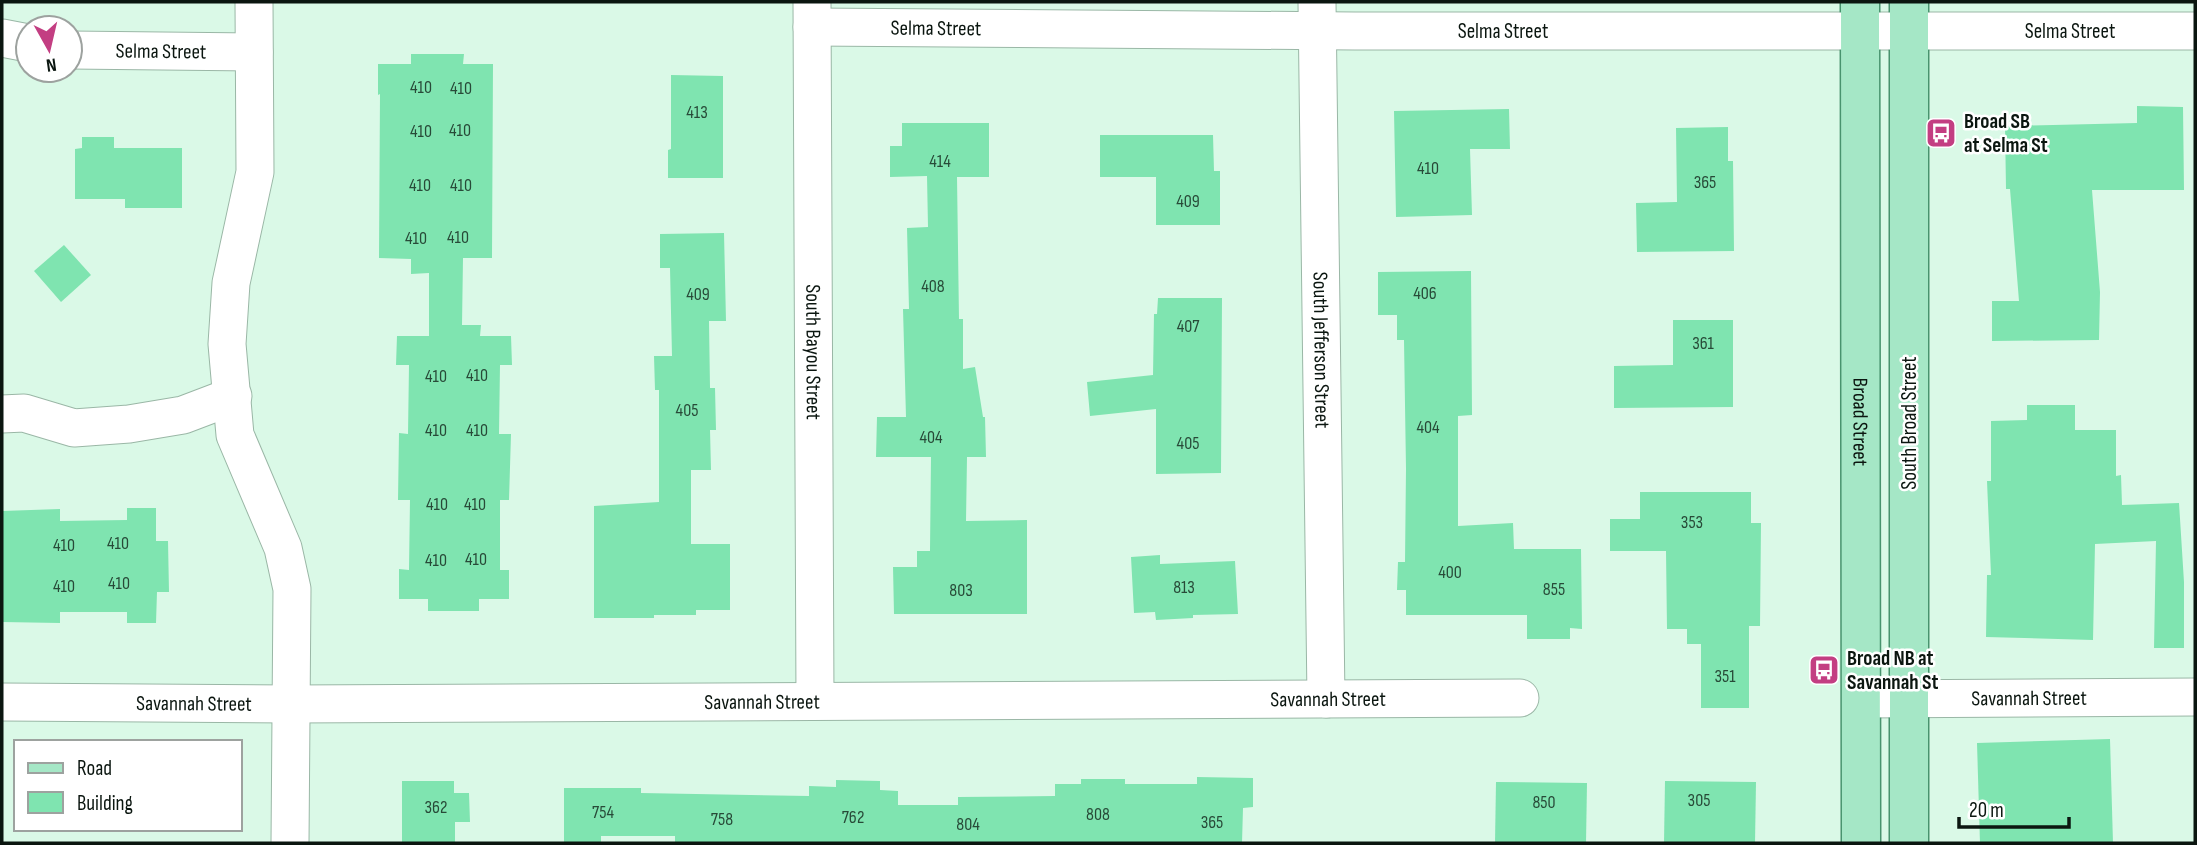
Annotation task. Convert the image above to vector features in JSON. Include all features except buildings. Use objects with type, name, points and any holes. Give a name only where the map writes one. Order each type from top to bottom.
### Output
[{"type":"main road","name":"Broad Street","points":[[1860,16],[1861,843]]},
{"type":"main road","name":"South Broad Street","points":[[1909,16],[1909,843]]},
{"type":"street","points":[[254,2],[255,172],[231,284],[227,344],[235,435],[283,548],[292,589],[290,843]]},
{"type":"street","name":"Selma Street","points":[[812,15],[1909,16],[2195,31]]},
{"type":"street","name":"South Bayou Street","points":[[812,15],[815,701]]},
{"type":"street","name":"South Jefferson Street","points":[[1317,17],[1326,699]]},
{"type":"street","name":"Selma Street","points":[[84,50],[254,52]]},
{"type":"street","points":[[2,414],[24,413],[74,428],[129,424],[183,415],[233,396]]},
{"type":"street","name":"Savannah Street","points":[[1861,699],[2195,697]]},
{"type":"street","name":"Savannah Street","points":[[2,702],[291,704],[1520,698]]},
{"type":"place","name":"Broad SB at Selma St","points":[[1941,133]]},
{"type":"place","name":"Broad NB at Savannah St","points":[[1824,670]]}]
